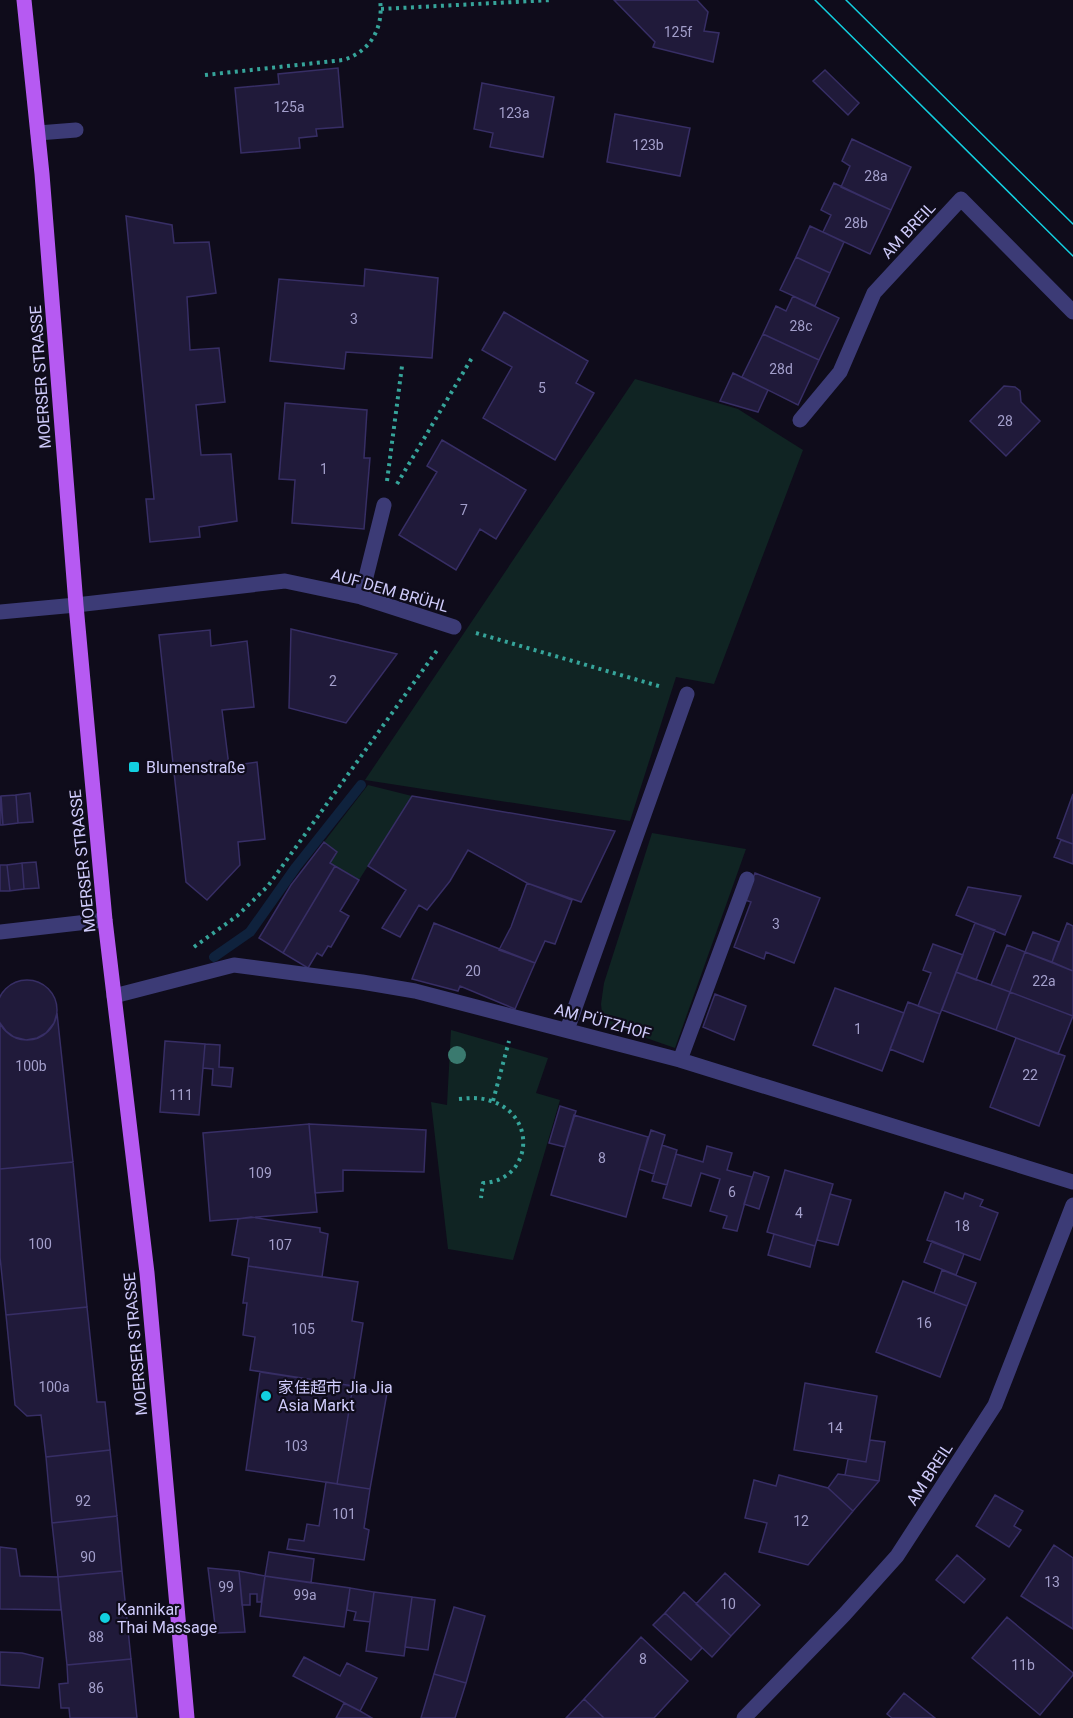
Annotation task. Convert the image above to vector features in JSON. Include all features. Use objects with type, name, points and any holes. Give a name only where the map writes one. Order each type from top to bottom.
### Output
[{"type":"main road","name":"MOERSER STRASSE","points":[[24,0],[42,174],[76,605],[105,920],[147,1273],[187,1718]]},
{"type":"street","points":[[38,133],[76,130]]},
{"type":"street","name":"AM BREIL","points":[[800,420],[840,372],[873,293],[961,199],[1073,312]]},
{"type":"street","points":[[361,597],[384,505]]},
{"type":"street","name":"AUF DEM BRÜHL","points":[[0,612],[285,581],[361,597],[454,627]]},
{"type":"street","points":[[567,1030],[687,694]]},
{"type":"street","points":[[680,1060],[747,879]]},
{"type":"street","points":[[0,932],[105,920]]},
{"type":"street","name":"AM PÜTZHOF","points":[[114,996],[234,965],[363,978],[680,1060],[1073,1182]]},
{"type":"street","name":"AM BREIL","points":[[744,1718],[844,1615],[897,1556],[996,1405],[1073,1205]]},
{"type":"path","points":[[206,75],[343,60],[354,56],[372,41],[378,30],[380,0]]},
{"type":"path","points":[[381,9],[552,0]]},
{"type":"path","points":[[384,505],[473,356]]},
{"type":"path","points":[[384,505],[402,366]]},
{"type":"path","points":[[185,953],[237,916],[268,886],[454,627]]},
{"type":"path","name":"AUF DEM BRÜHL","points":[[454,627],[687,694]]},
{"type":"path","points":[[493,1101],[516,1017]]},
{"type":"path","points":[[459,1099],[477,1098],[493,1101],[518,1120],[523,1132],[524,1148],[514,1169],[494,1183],[483,1183],[481,1198]]},
{"type":"green space","points":[[635,379],[738,409],[803,450],[714,684],[676,677],[630,821],[365,780]]},
{"type":"green space","points":[[368,785],[412,796],[359,880],[330,863],[336,852],[324,842]]},
{"type":"green space","points":[[652,833],[746,849],[675,1048],[603,1023],[601,1004],[604,983]]},
{"type":"green space","points":[[451,1030],[548,1058],[536,1093],[560,1100],[513,1260],[448,1249],[431,1102],[447,1105]]},
{"type":"building","points":[[614,0],[697,0],[708,12],[704,31],[719,33],[713,62],[653,47],[655,42]]},
{"type":"building","points":[[338,68],[343,127],[316,129],[317,136],[299,138],[300,148],[241,153],[235,88],[279,84],[278,74]]},
{"type":"building","points":[[825,70],[859,103],[848,115],[813,81]]},
{"type":"building","points":[[482,83],[554,97],[543,157],[490,147],[493,133],[474,129]]},
{"type":"building","points":[[615,114],[690,128],[680,176],[607,162]]},
{"type":"building","points":[[852,139],[911,167],[891,210],[841,187],[850,166],[842,161]]},
{"type":"building","points":[[834,183],[891,210],[870,254],[823,232],[831,215],[821,210]]},
{"type":"building","points":[[126,216],[172,225],[174,243],[209,242],[216,293],[187,297],[190,350],[219,348],[225,402],[196,405],[201,455],[231,454],[237,521],[199,527],[200,537],[150,542],[146,499],[154,499]]},
{"type":"building","points":[[810,226],[844,242],[830,273],[796,257]]},
{"type":"building","points":[[796,257],[830,273],[815,306],[780,290]]},
{"type":"building","points":[[365,269],[438,278],[432,358],[346,352],[344,369],[270,361],[279,279],[364,286]]},
{"type":"building","points":[[793,296],[839,318],[819,360],[763,334],[776,306],[786,311]]},
{"type":"building","points":[[504,312],[588,361],[576,383],[594,393],[555,460],[483,418],[512,367],[482,350]]},
{"type":"building","points":[[763,334],[819,360],[798,405],[742,377]]},
{"type":"building","points":[[733,373],[768,390],[758,412],[720,401]]},
{"type":"building","points":[[1004,386],[1015,387],[1020,391],[1021,402],[1040,421],[1006,456],[970,421]]},
{"type":"building","points":[[285,403],[367,410],[364,458],[370,458],[364,529],[292,523],[295,480],[279,479]]},
{"type":"building","points":[[442,440],[526,490],[496,539],[480,529],[456,570],[399,535],[437,472],[427,466]]},
{"type":"building","points":[[291,629],[397,654],[346,723],[289,708]]},
{"type":"building","points":[[210,630],[211,646],[247,641],[254,707],[222,710],[229,766],[257,762],[265,839],[238,842],[240,865],[207,900],[186,882],[159,635]]},
{"type":"building","points":[[30,793],[33,822],[18,823],[16,795]]},
{"type":"building","points":[[1073,794],[1073,844],[1057,838]]},
{"type":"building","points":[[16,795],[18,823],[3,825],[1,796]]},
{"type":"building","points":[[0,796],[3,825],[0,825]]},
{"type":"building","points":[[412,796],[615,831],[581,902],[527,883],[468,850],[450,881],[427,910],[419,905],[400,937],[382,928],[406,890],[368,866]]},
{"type":"building","points":[[1061,840],[1073,844],[1073,864],[1054,857]]},
{"type":"building","points":[[324,842],[337,852],[330,863],[335,866],[283,953],[259,938],[291,885]]},
{"type":"building","points":[[36,862],[39,888],[24,889],[22,863]]},
{"type":"building","points":[[22,863],[24,889],[10,891],[7,865]]},
{"type":"building","points":[[0,865],[7,865],[10,891],[0,891]]},
{"type":"building","points":[[335,866],[359,880],[340,911],[349,916],[331,947],[328,946],[322,956],[317,953],[308,968],[283,953]]},
{"type":"building","points":[[755,873],[820,898],[794,963],[766,952],[764,959],[734,947],[751,902],[745,900]]},
{"type":"building","points":[[527,883],[572,900],[555,944],[545,941],[535,963],[499,950],[511,927]]},
{"type":"building","points":[[968,887],[1021,896],[1005,935],[956,915]]},
{"type":"building","points":[[434,923],[535,963],[515,1009],[460,986],[458,991],[412,979]]},
{"type":"building","points":[[975,923],[995,930],[976,980],[956,972]]},
{"type":"building","points":[[1067,923],[1073,926],[1073,971],[1052,962]]},
{"type":"building","points":[[1033,932],[1059,942],[1052,962],[1025,952]]},
{"type":"building","points":[[933,944],[963,955],[940,1014],[918,1006],[931,973],[923,970]]},
{"type":"building","points":[[1007,945],[1025,952],[1010,992],[991,985]]},
{"type":"building","points":[[1025,952],[1073,971],[1073,1016],[1010,992]]},
{"type":"building","points":[[956,972],[1010,992],[996,1030],[942,1010]]},
{"type":"building","points":[[27,980],[48,989],[57,1010],[48,1031],[27,1040],[6,1031],[-3,1010],[6,989]]},
{"type":"building","points":[[835,988],[904,1013],[882,1071],[813,1045]]},
{"type":"building","points":[[1010,992],[1073,1016],[1058,1054],[996,1030]]},
{"type":"building","points":[[715,994],[746,1006],[734,1040],[703,1027]]},
{"type":"building","points":[[908,1002],[940,1014],[923,1062],[890,1049]]},
{"type":"building","points":[[57,1013],[73,1162],[0,1169],[0,1023],[14,1037],[26,1040],[46,1033],[54,1023]]},
{"type":"building","points":[[1016,1038],[1065,1056],[1039,1126],[990,1107]]},
{"type":"building","points":[[165,1041],[205,1044],[199,1115],[160,1112]]},
{"type":"building","points":[[205,1044],[220,1045],[219,1067],[233,1068],[231,1087],[212,1085],[213,1069],[203,1068]]},
{"type":"building","points":[[560,1106],[576,1111],[565,1147],[549,1143]]},
{"type":"building","points":[[574,1115],[648,1137],[626,1217],[551,1195]]},
{"type":"building","points":[[309,1124],[426,1130],[424,1172],[343,1170],[343,1191],[315,1193]]},
{"type":"building","points":[[309,1124],[317,1212],[210,1221],[203,1133]]},
{"type":"building","points":[[651,1130],[665,1135],[654,1174],[639,1169]]},
{"type":"building","points":[[662,1145],[677,1150],[667,1185],[652,1181]]},
{"type":"building","points":[[707,1146],[732,1153],[727,1170],[752,1177],[737,1231],[723,1228],[727,1216],[710,1211],[720,1179],[701,1173],[691,1206],[663,1198],[676,1154],[703,1162]]},
{"type":"building","points":[[73,1162],[87,1307],[6,1315],[0,1257],[0,1169]]},
{"type":"building","points":[[785,1170],[833,1184],[815,1246],[767,1232]]},
{"type":"building","points":[[754,1172],[769,1177],[759,1209],[744,1204]]},
{"type":"building","points":[[945,1192],[963,1199],[965,1193],[983,1200],[980,1206],[998,1213],[980,1260],[927,1240]]},
{"type":"building","points":[[830,1194],[851,1200],[838,1245],[817,1240]]},
{"type":"building","points":[[251,1217],[320,1228],[320,1232],[328,1234],[322,1277],[248,1266],[249,1258],[232,1255],[238,1219]]},
{"type":"building","points":[[774,1234],[815,1246],[810,1267],[768,1255]]},
{"type":"building","points":[[932,1241],[964,1254],[956,1275],[924,1262]]},
{"type":"building","points":[[248,1266],[358,1282],[352,1321],[363,1323],[353,1386],[250,1370],[255,1337],[243,1335],[247,1303],[243,1303]]},
{"type":"building","points":[[942,1270],[976,1283],[967,1306],[934,1293]]},
{"type":"building","points":[[903,1281],[967,1306],[940,1377],[876,1352]]},
{"type":"building","points":[[87,1307],[97,1402],[105,1402],[110,1450],[46,1457],[41,1415],[27,1416],[15,1405],[6,1315]]},
{"type":"building","points":[[260,1372],[353,1386],[337,1484],[246,1470]]},
{"type":"building","points":[[805,1383],[877,1396],[866,1462],[794,1450]]},
{"type":"building","points":[[353,1386],[387,1393],[370,1489],[337,1484]]},
{"type":"building","points":[[870,1440],[885,1442],[879,1481],[845,1475],[848,1459],[866,1462]]},
{"type":"building","points":[[110,1450],[117,1516],[52,1523],[46,1457]]},
{"type":"building","points":[[838,1474],[879,1481],[853,1511],[828,1488]]},
{"type":"building","points":[[779,1475],[828,1488],[853,1511],[808,1565],[759,1552],[767,1523],[745,1518],[754,1480],[776,1486]]},
{"type":"building","points":[[326,1482],[370,1489],[364,1528],[369,1530],[364,1560],[287,1549],[289,1539],[304,1541],[307,1524],[319,1526]]},
{"type":"building","points":[[995,1495],[1023,1511],[1014,1526],[1021,1530],[1009,1547],[976,1526]]},
{"type":"building","points":[[117,1516],[122,1571],[58,1577],[52,1523]]},
{"type":"building","points":[[1054,1545],[1073,1558],[1073,1629],[1021,1596]]},
{"type":"building","points":[[0,1547],[16,1549],[20,1576],[58,1577],[61,1610],[0,1609]]},
{"type":"building","points":[[269,1552],[314,1559],[311,1583],[265,1576]]},
{"type":"building","points":[[957,1555],[985,1579],[964,1603],[936,1580]]},
{"type":"building","points":[[208,1568],[239,1571],[245,1632],[216,1633]]},
{"type":"building","points":[[122,1571],[131,1659],[67,1665],[58,1577]]},
{"type":"building","points":[[239,1571],[265,1576],[261,1602],[257,1602],[257,1594],[250,1594],[250,1605],[242,1605]]},
{"type":"building","points":[[725,1573],[760,1605],[731,1636],[696,1604]]},
{"type":"building","points":[[265,1576],[350,1588],[344,1627],[260,1616]]},
{"type":"building","points":[[350,1588],[374,1592],[370,1622],[354,1620],[356,1612],[347,1610]]},
{"type":"building","points":[[374,1592],[412,1597],[404,1656],[366,1651]]},
{"type":"building","points":[[684,1592],[731,1636],[712,1657],[665,1613]]},
{"type":"building","points":[[412,1597],[435,1600],[428,1650],[405,1647]]},
{"type":"building","points":[[454,1607],[485,1616],[466,1683],[434,1674]]},
{"type":"building","points":[[665,1613],[702,1648],[691,1660],[653,1625]]},
{"type":"building","points":[[1007,1617],[1073,1673],[1040,1715],[972,1658]]},
{"type":"building","points":[[641,1637],[688,1681],[654,1718],[604,1718],[584,1699]]},
{"type":"building","points":[[0,1652],[22,1653],[43,1658],[39,1688],[0,1685]]},
{"type":"building","points":[[304,1657],[340,1676],[347,1663],[377,1678],[360,1711],[293,1676]]},
{"type":"building","points":[[131,1659],[137,1718],[70,1718],[69,1708],[61,1708],[59,1684],[68,1683],[67,1665]]},
{"type":"building","points":[[434,1674],[466,1683],[455,1718],[421,1718]]},
{"type":"building","points":[[904,1693],[935,1718],[892,1718],[887,1714]]},
{"type":"building","points":[[584,1699],[604,1718],[566,1718]]},
{"type":"building","points":[[344,1703],[360,1711],[372,1718],[336,1718]]},
{"type":"waterway","points":[[214,957],[250,932],[296,867],[361,785]]},
{"type":"tram line","points":[[815,0],[1073,256]]},
{"type":"tram line","points":[[846,0],[1073,224]]},
{"type":"place","name":"Blumenstraße","points":[[134,767]]},
{"type":"place","name":"家佳超市 Jia Jia Asia Markt","points":[[266,1396]]},
{"type":"place","name":"Kannikar Thai Massage","points":[[105,1618]]}]
